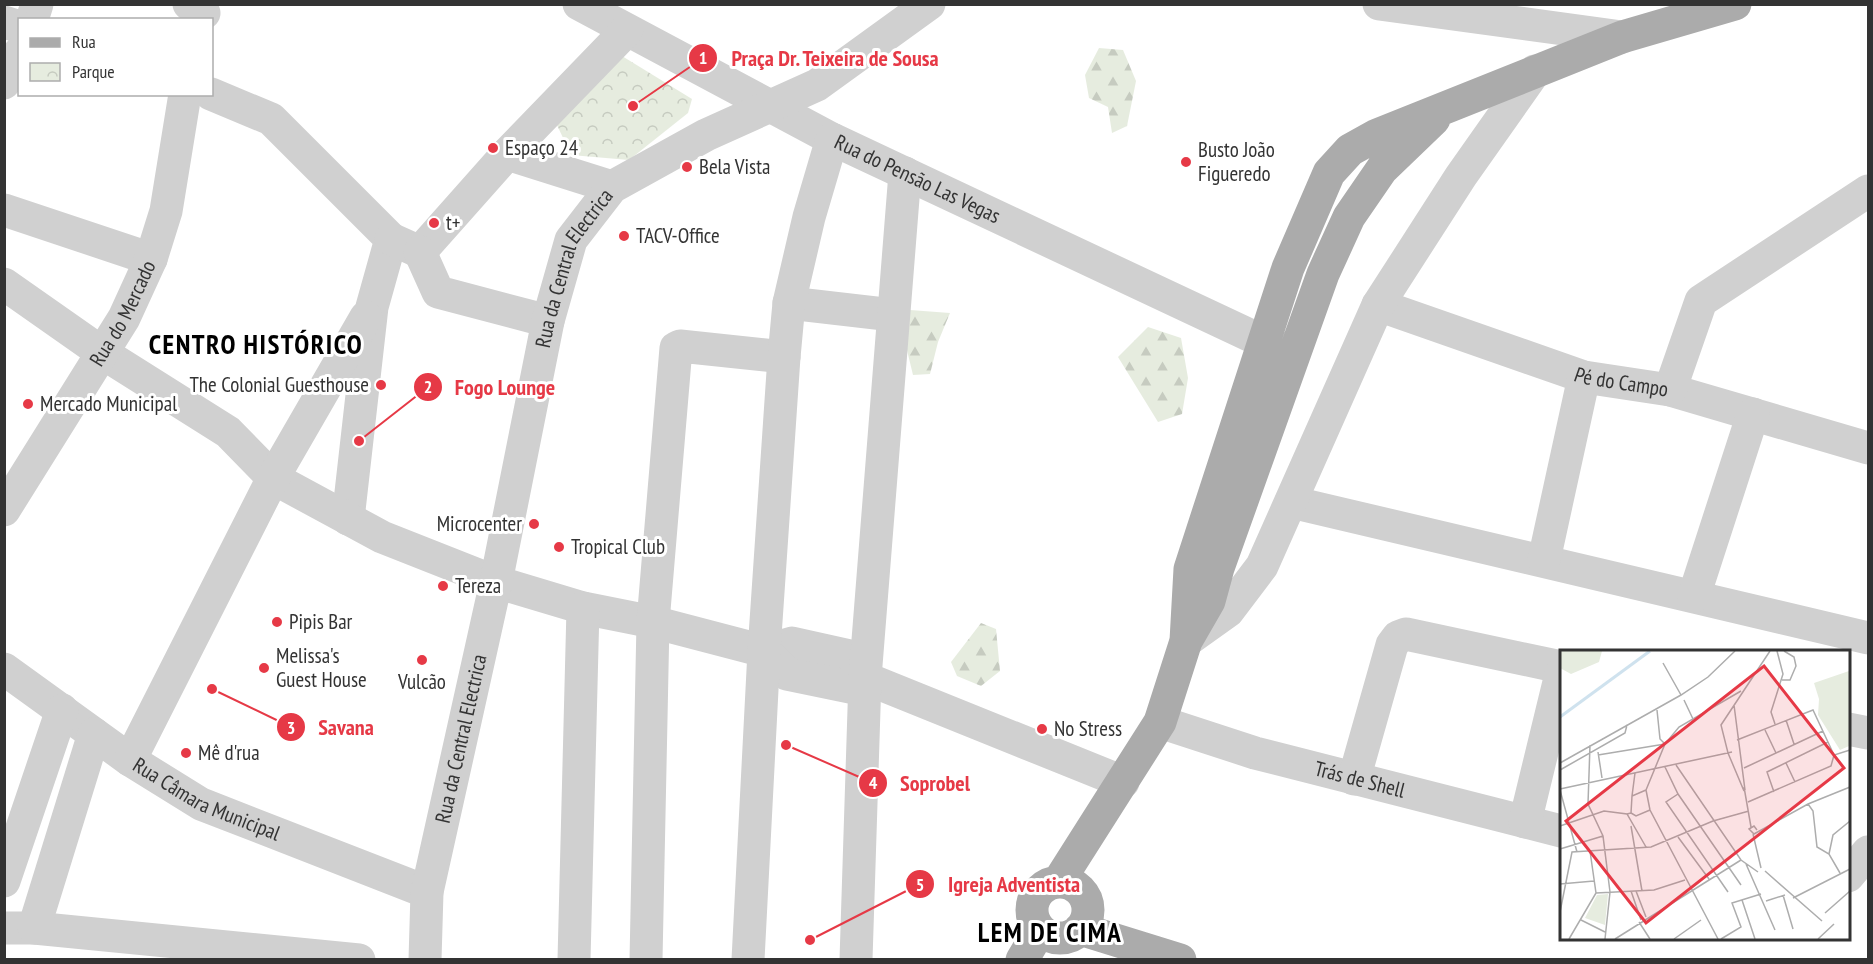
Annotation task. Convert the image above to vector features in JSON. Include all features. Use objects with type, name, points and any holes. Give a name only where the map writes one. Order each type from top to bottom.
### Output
[{"type":"main road","points":[[1186,641],[1190,569],[1262,341],[1288,268],[1329,173],[1350,150],[1368,140],[1622,37],[1735,4]]},
{"type":"main road","points":[[1059,881],[1070,883],[1086,898],[1088,909],[1086,920],[1080,929],[1071,936],[1060,938],[1050,936],[1040,930],[1034,921],[1034,900],[1039,890],[1059,881],[1160,722],[1186,641],[1209,601],[1218,568],[1323,274],[1349,217],[1382,170],[1445,108]]},
{"type":"main road","points":[[1080,929],[1180,960]]},
{"type":"main road","points":[[1022,960],[1040,930]]},
{"type":"street","name":"Rua do Pensão Las Vegas","points":[[579,4],[832,139],[1262,341],[1294,353]]},
{"type":"street","name":"Rua da Central Electrica","points":[[425,960],[427,892],[496,582],[548,321],[571,240],[612,187],[706,135],[791,99],[832,76],[929,4]]},
{"type":"street","points":[[1379,4],[1622,37]]},
{"type":"street","points":[[130,760],[273,478],[405,246],[507,154],[627,30]]},
{"type":"street","points":[[4,83],[18,56]]},
{"type":"street","points":[[1186,641],[1228,611],[1262,566],[1378,305],[1461,176],[1535,71]]},
{"type":"street","points":[[213,95],[271,119],[405,246],[438,292],[548,321]]},
{"type":"street","name":"Rua do Mercado","points":[[4,510],[16,468],[124,318],[151,259],[166,212],[185,96]]},
{"type":"street","points":[[748,960],[764,651],[789,303],[809,217],[832,139]]},
{"type":"street","points":[[507,154],[612,187]]},
{"type":"street","points":[[856,960],[865,678],[905,173]]},
{"type":"street","points":[[1670,390],[1701,301],[1869,191]]},
{"type":"street","points":[[4,210],[151,259]]},
{"type":"street","points":[[4,284],[101,352],[228,432],[273,478],[382,537],[496,582],[584,608],[653,622],[764,651],[792,643],[855,657],[865,678],[1123,782]]},
{"type":"street","points":[[789,303],[893,315]]},
{"type":"street","name":"Pé do Campo","points":[[1378,305],[1584,377],[1670,390],[1869,448]]},
{"type":"street","points":[[348,519],[372,307]]},
{"type":"street","points":[[646,960],[653,622],[676,348],[680,346],[784,357]]},
{"type":"street","points":[[1544,560],[1584,377]]},
{"type":"street","points":[[1694,596],[1752,414]]},
{"type":"street","points":[[1291,502],[1694,596],[1831,641],[1869,638]]},
{"type":"street","points":[[574,960],[584,608]]},
{"type":"street","points":[[1354,779],[1392,645],[1398,637],[1406,634],[1560,667]]},
{"type":"street","name":"Rua Câmara Municipal","points":[[4,669],[130,760],[201,804],[427,892]]},
{"type":"street","points":[[1525,822],[1560,678]]},
{"type":"street","points":[[4,882],[62,710]]},
{"type":"street","name":"Trás de Shell","points":[[1160,722],[1255,753],[1560,831]]},
{"type":"street","points":[[1849,729],[1869,733]]},
{"type":"street","points":[[94,734],[19,928],[360,960]]},
{"type":"street","points":[[1849,875],[1869,852]]},
{"type":"green space","points":[[1099,48],[1123,50],[1136,81],[1127,126],[1112,133],[1108,107],[1089,98],[1085,75]]},
{"type":"green space","points":[[622,56],[692,99],[688,113],[629,160],[571,155],[557,125]]},
{"type":"green space","points":[[910,310],[950,313],[938,342],[930,374],[913,375],[905,342]]},
{"type":"green space","points":[[1148,327],[1181,338],[1188,378],[1182,414],[1158,422],[1118,357]]},
{"type":"green space","points":[[981,623],[996,629],[1000,671],[981,686],[957,676],[951,662]]},
{"type":"place","name":"Praça Dr. Teixeira de Sousa","points":[[633,106]]},
{"type":"place","name":"Espaço 24","points":[[493,148]]},
{"type":"place","name":"Busto João Figueredo","points":[[1186,162]]},
{"type":"place","name":"Bela Vista","points":[[687,167]]},
{"type":"place","name":"t+","points":[[434,223]]},
{"type":"place","name":"TACV-Office","points":[[624,236]]},
{"type":"place","name":"The Colonial Guesthouse","points":[[381,385]]},
{"type":"place","name":"Mercado Municipal","points":[[28,404]]},
{"type":"place","name":"Fogo Lounge","points":[[359,441]]},
{"type":"place","name":"Microcenter","points":[[534,524]]},
{"type":"place","name":"Tropical Club","points":[[559,547]]},
{"type":"place","name":"Tereza","points":[[443,586]]},
{"type":"place","name":"Pipis Bar","points":[[277,622]]},
{"type":"place","name":"Vulcão","points":[[422,660]]},
{"type":"place","name":"Melissa's Guest House","points":[[264,668]]},
{"type":"place","name":"Savana","points":[[212,689]]},
{"type":"place","name":"No Stress","points":[[1042,729]]},
{"type":"place","name":"Soprobel","points":[[786,745]]},
{"type":"place","name":"Mê d'rua","points":[[186,753]]},
{"type":"place","name":"Igreja Adventista","points":[[810,940]]},
{"type":"district","name":"CENTRO HISTÓRICO","points":[[256,345]]},
{"type":"district","name":"LEM DE CIMA","points":[[1050,933]]}]
